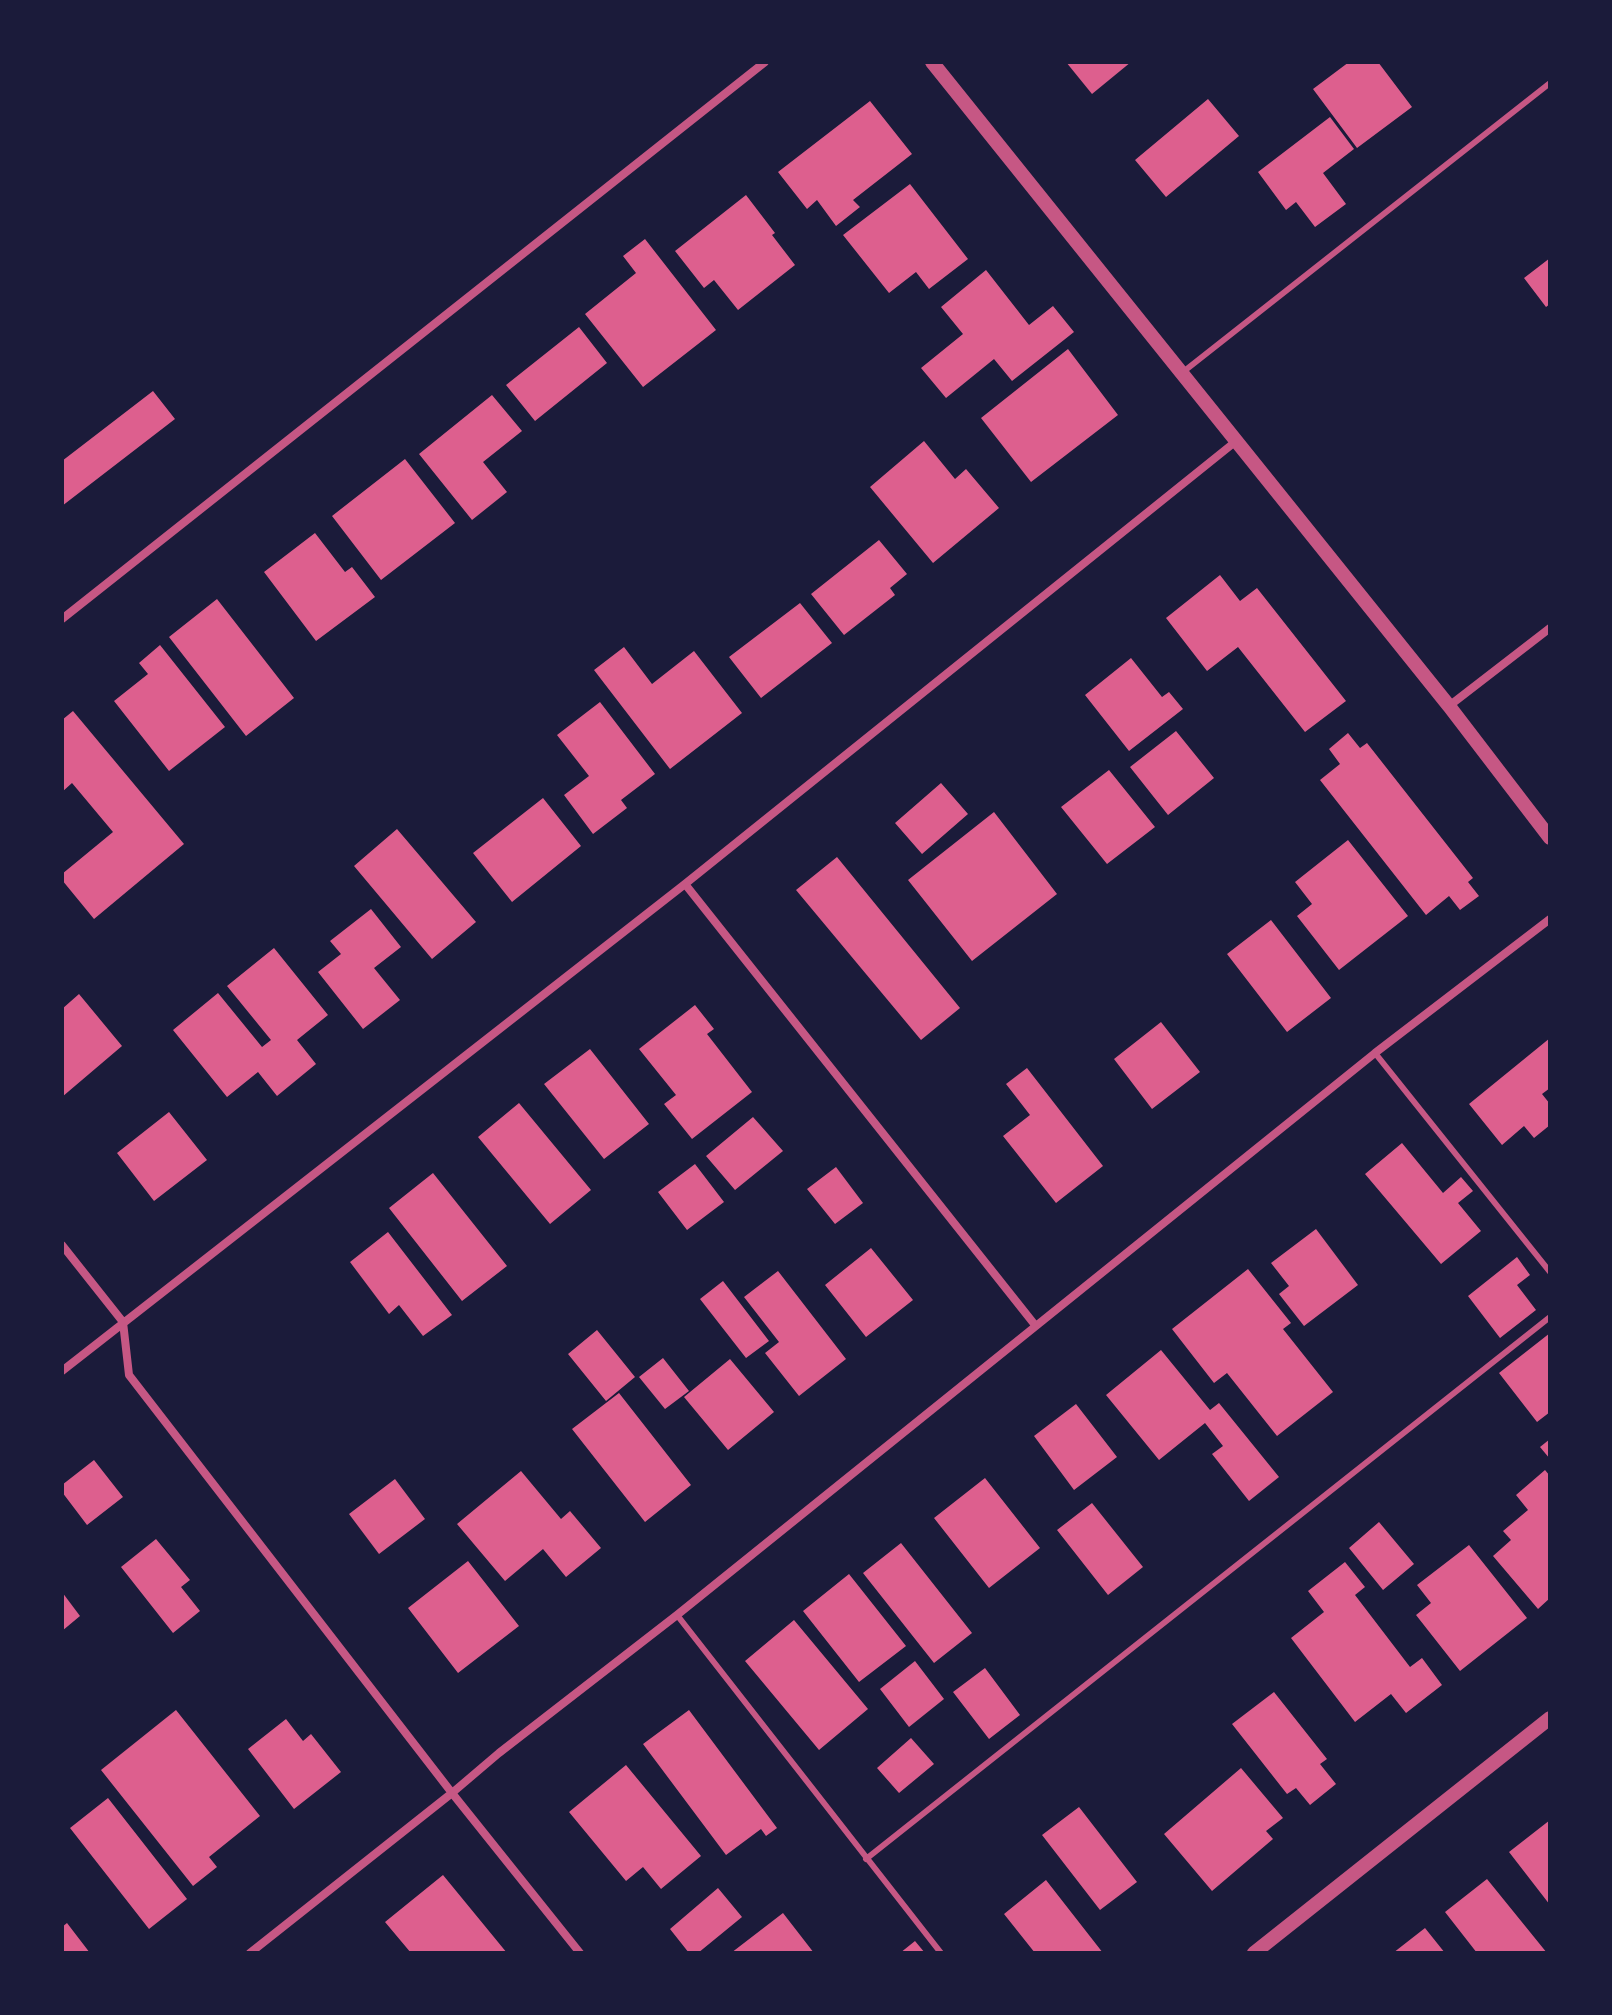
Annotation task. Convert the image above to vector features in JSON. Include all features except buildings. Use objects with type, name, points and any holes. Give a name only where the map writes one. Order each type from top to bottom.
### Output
[{"type":"street","points":[[62,619],[765,62]]},
{"type":"street","points":[[932,62],[1449,706],[1550,838]]},
{"type":"street","points":[[62,1371],[685,884],[1235,442]]},
{"type":"street","points":[[1449,706],[1550,628]]},
{"type":"street","points":[[685,884],[1035,1325]]},
{"type":"street","points":[[250,1953],[677,1615],[1375,1053],[1550,919]]},
{"type":"street","points":[[62,1245],[123,1322],[129,1375],[452,1793],[580,1953]]},
{"type":"street","points":[[1254,1953],[1550,1718]]},
{"type":"lane","points":[[1181,374],[1550,83]]},
{"type":"lane","points":[[1375,1053],[1550,1272]]},
{"type":"lane","points":[[866,1859],[1550,1317]]},
{"type":"lane","points":[[677,1615],[941,1953]]}]
